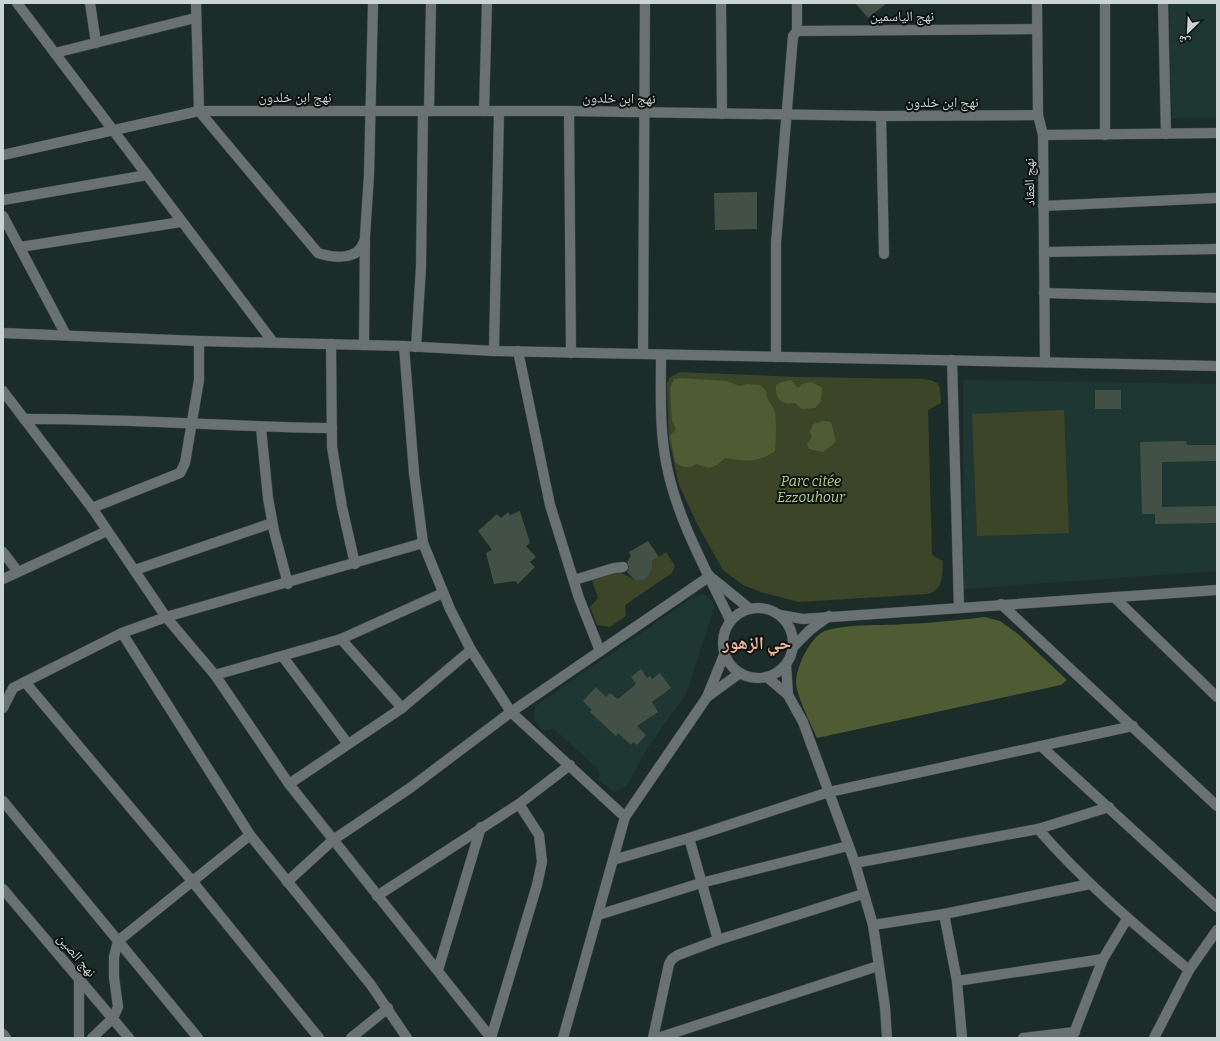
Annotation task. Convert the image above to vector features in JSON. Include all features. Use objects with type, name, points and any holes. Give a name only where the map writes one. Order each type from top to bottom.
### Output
[{"type":"street","points":[[17,3],[115,130],[181,222],[272,342]]},
{"type":"street","points":[[90,3],[96,43]]},
{"type":"street","points":[[196,3],[195,18],[199,110],[318,253],[331,257],[357,253],[362,247],[365,236]]},
{"type":"street","points":[[364,345],[365,236],[369,175],[373,3]]},
{"type":"street","points":[[416,347],[422,267],[426,111],[431,3]]},
{"type":"street","points":[[484,111],[487,3]]},
{"type":"street","points":[[643,353],[645,3]]},
{"type":"street","points":[[721,3],[722,114]]},
{"type":"street","points":[[776,357],[776,243],[788,114],[793,36],[797,31],[798,3]]},
{"type":"street","name":"نهج العقاد","points":[[1037,3],[1036,29],[1038,115],[1043,135],[1045,362]]},
{"type":"street","points":[[1105,3],[1105,135]]},
{"type":"street","points":[[1163,3],[1166,134]]},
{"type":"street","points":[[55,53],[195,18]]},
{"type":"street","name":"نهج الياسمين","points":[[797,31],[1036,29]]},
{"type":"street","name":"نهج ابن خلدون","points":[[3,155],[199,110],[370,112],[569,111],[881,116],[1038,115]]},
{"type":"street","points":[[494,351],[499,111]]},
{"type":"street","points":[[569,111],[571,353]]},
{"type":"street","points":[[881,116],[884,254]]},
{"type":"street","points":[[1043,135],[1217,133]]},
{"type":"street","points":[[3,200],[147,175]]},
{"type":"street","points":[[1043,206],[1217,198]]},
{"type":"street","points":[[3,216],[66,335]]},
{"type":"street","points":[[20,247],[181,222]]},
{"type":"street","points":[[1044,252],[1217,250]]},
{"type":"street","points":[[1044,293],[1217,298]]},
{"type":"street","points":[[3,333],[199,341],[404,346],[494,351],[1217,366]]},
{"type":"street","points":[[92,508],[180,473],[185,464],[199,380],[199,341]]},
{"type":"street","points":[[331,344],[332,447],[342,507],[355,564]]},
{"type":"street","points":[[404,346],[414,473],[423,544],[444,594],[471,650],[511,712],[625,816]]},
{"type":"street","points":[[518,351],[550,505],[574,580],[600,651]]},
{"type":"street","points":[[661,355],[661,424],[667,466],[677,504],[730,620]]},
{"type":"street","points":[[952,360],[959,608]]},
{"type":"street","points":[[3,391],[92,508],[166,617],[215,675],[288,784],[491,1038]]},
{"type":"street","points":[[24,419],[114,419],[261,428],[332,428]]},
{"type":"street","points":[[261,428],[272,523],[288,584]]},
{"type":"street","points":[[135,570],[272,523]]},
{"type":"street","points":[[3,579],[107,530]]},
{"type":"street","points":[[3,708],[8,689],[25,682],[122,633],[166,617],[288,584],[423,544]]},
{"type":"street","points":[[3,552],[18,572]]},
{"type":"street","points":[[574,580],[614,568],[623,567]]},
{"type":"street","points":[[710,576],[750,609]]},
{"type":"street","points":[[287,882],[333,840],[410,788],[511,712],[710,576]]},
{"type":"street","points":[[829,616],[810,630],[793,647],[786,664],[778,672],[768,677],[753,678],[740,673],[730,665],[724,655],[722,643],[724,631],[730,620],[739,613],[750,609],[765,609],[780,615],[803,619],[829,616],[1217,590]]},
{"type":"street","points":[[215,675],[283,657],[341,639],[444,594]]},
{"type":"street","points":[[1114,597],[1212,688],[1217,697]]},
{"type":"street","points":[[1001,604],[1216,801]]},
{"type":"street","points":[[780,615],[788,624],[792,635],[793,647]]},
{"type":"street","points":[[122,633],[250,835],[388,1008],[408,1038]]},
{"type":"street","points":[[341,639],[402,708]]},
{"type":"street","points":[[288,784],[402,708],[471,650]]},
{"type":"street","points":[[563,1038],[625,816],[707,697],[724,655]]},
{"type":"street","points":[[283,657],[348,744]]},
{"type":"street","points":[[786,664],[788,694]]},
{"type":"street","points":[[707,697],[740,673]]},
{"type":"street","points":[[768,677],[788,694],[803,722],[855,863],[873,925],[885,1007],[887,1038]]},
{"type":"street","points":[[25,682],[192,881],[319,1038]]},
{"type":"street","points":[[613,860],[688,838],[829,792],[1042,747],[1133,726]]},
{"type":"street","points":[[1042,747],[1217,907]]},
{"type":"street","points":[[377,896],[481,827],[519,804],[570,765]]},
{"type":"street","points":[[3,802],[198,1038]]},
{"type":"street","points":[[491,1038],[537,885],[542,862],[539,835],[519,804]]},
{"type":"street","points":[[855,863],[1038,829],[1109,807]]},
{"type":"street","points":[[438,970],[481,827]]},
{"type":"street","points":[[1038,829],[1090,884],[1127,919],[1189,970]]},
{"type":"street","points":[[92,1038],[113,1018],[118,1007],[114,976],[114,957],[118,941],[250,835]]},
{"type":"street","points":[[688,838],[718,940]]},
{"type":"street","points":[[598,915],[701,883],[848,846]]},
{"type":"street","points":[[873,925],[944,914],[1090,884]]},
{"type":"street","name":"نهج الصين","points":[[3,889],[129,1038]]},
{"type":"street","points":[[653,1038],[668,970],[672,959],[718,940],[863,894]]},
{"type":"street","points":[[944,914],[957,980],[962,1038]]},
{"type":"street","points":[[1023,1038],[1074,1035],[1103,959],[1127,919]]},
{"type":"street","points":[[1154,1038],[1189,970],[1217,930]]},
{"type":"street","points":[[957,980],[1103,959]]},
{"type":"street","points":[[658,1038],[878,966]]},
{"type":"street","points":[[79,978],[79,1038]]},
{"type":"street","points":[[351,1038],[388,1008]]},
{"type":"street","points":[[3,1034],[6,1038]]},
{"type":"shaded area","points":[[1169,3],[1217,3],[1217,118],[1172,118]]},
{"type":"shaded area","points":[[963,380],[1217,384],[1217,571],[964,589]]},
{"type":"shaded area","points":[[704,594],[713,602],[714,609],[686,694],[650,744],[626,787],[614,792],[598,780],[600,774],[598,769],[554,729],[542,731],[534,719],[535,706],[693,597]]},
{"type":"green space","name":"Parc citée Ezzouhour","points":[[679,372],[800,377],[923,379],[937,383],[940,389],[941,403],[928,410],[932,555],[943,561],[941,581],[937,589],[928,594],[799,602],[761,592],[743,585],[723,570],[697,524],[679,485],[669,440],[667,384],[669,378]]},
{"type":"green space","points":[[681,378],[727,381],[739,386],[747,384],[760,385],[766,391],[767,398],[773,407],[775,414],[775,451],[756,460],[745,461],[725,458],[712,467],[697,464],[690,467],[680,466],[675,462],[670,436],[676,429],[672,421],[670,389],[674,379]]},
{"type":"green space","points":[[791,380],[798,388],[804,383],[810,382],[822,388],[821,401],[815,408],[802,409],[795,403],[786,403],[778,398],[776,385]]},
{"type":"green space","points":[[1064,410],[1069,533],[977,536],[972,414]]},
{"type":"green space","points":[[823,421],[831,422],[836,442],[823,452],[809,449],[807,444],[812,437],[810,432],[813,424]]},
{"type":"green space","points":[[666,552],[675,566],[672,573],[625,605],[626,616],[610,627],[597,625],[590,607],[598,598],[591,578],[618,571],[635,580],[643,580],[651,573],[651,562]]},
{"type":"green space","points":[[985,617],[1000,621],[1018,634],[1067,680],[1061,685],[817,738],[802,703],[796,683],[800,663],[807,649],[821,633],[828,630],[850,626],[897,625]]},
{"type":"building","points":[[855,3],[887,3],[868,18]]},
{"type":"building","points":[[757,192],[757,229],[715,230],[714,193]]},
{"type":"building","points":[[1095,390],[1121,390],[1121,409],[1095,409]]},
{"type":"building","points":[[1186,441],[1187,445],[1217,445],[1217,461],[1162,462],[1162,507],[1217,506],[1217,523],[1155,524],[1155,514],[1142,514],[1140,442]]},
{"type":"building","points":[[520,511],[530,543],[526,546],[536,557],[530,562],[535,567],[518,584],[515,581],[494,584],[486,553],[492,550],[478,531],[497,514],[501,518],[508,512],[510,515]]},
{"type":"building","points":[[648,541],[659,557],[652,561],[652,569],[649,576],[643,580],[635,580],[627,572],[629,567],[627,562],[631,556],[629,552]]},
{"type":"building","points":[[641,669],[647,678],[650,676],[652,679],[660,673],[671,688],[652,702],[658,712],[637,726],[646,735],[637,745],[633,742],[631,745],[618,733],[616,736],[590,712],[592,710],[583,701],[596,687],[606,697],[610,693],[618,699],[636,684],[631,677]]},
{"type":"district","name":"حي الزهور","points":[[757,643]]}]
